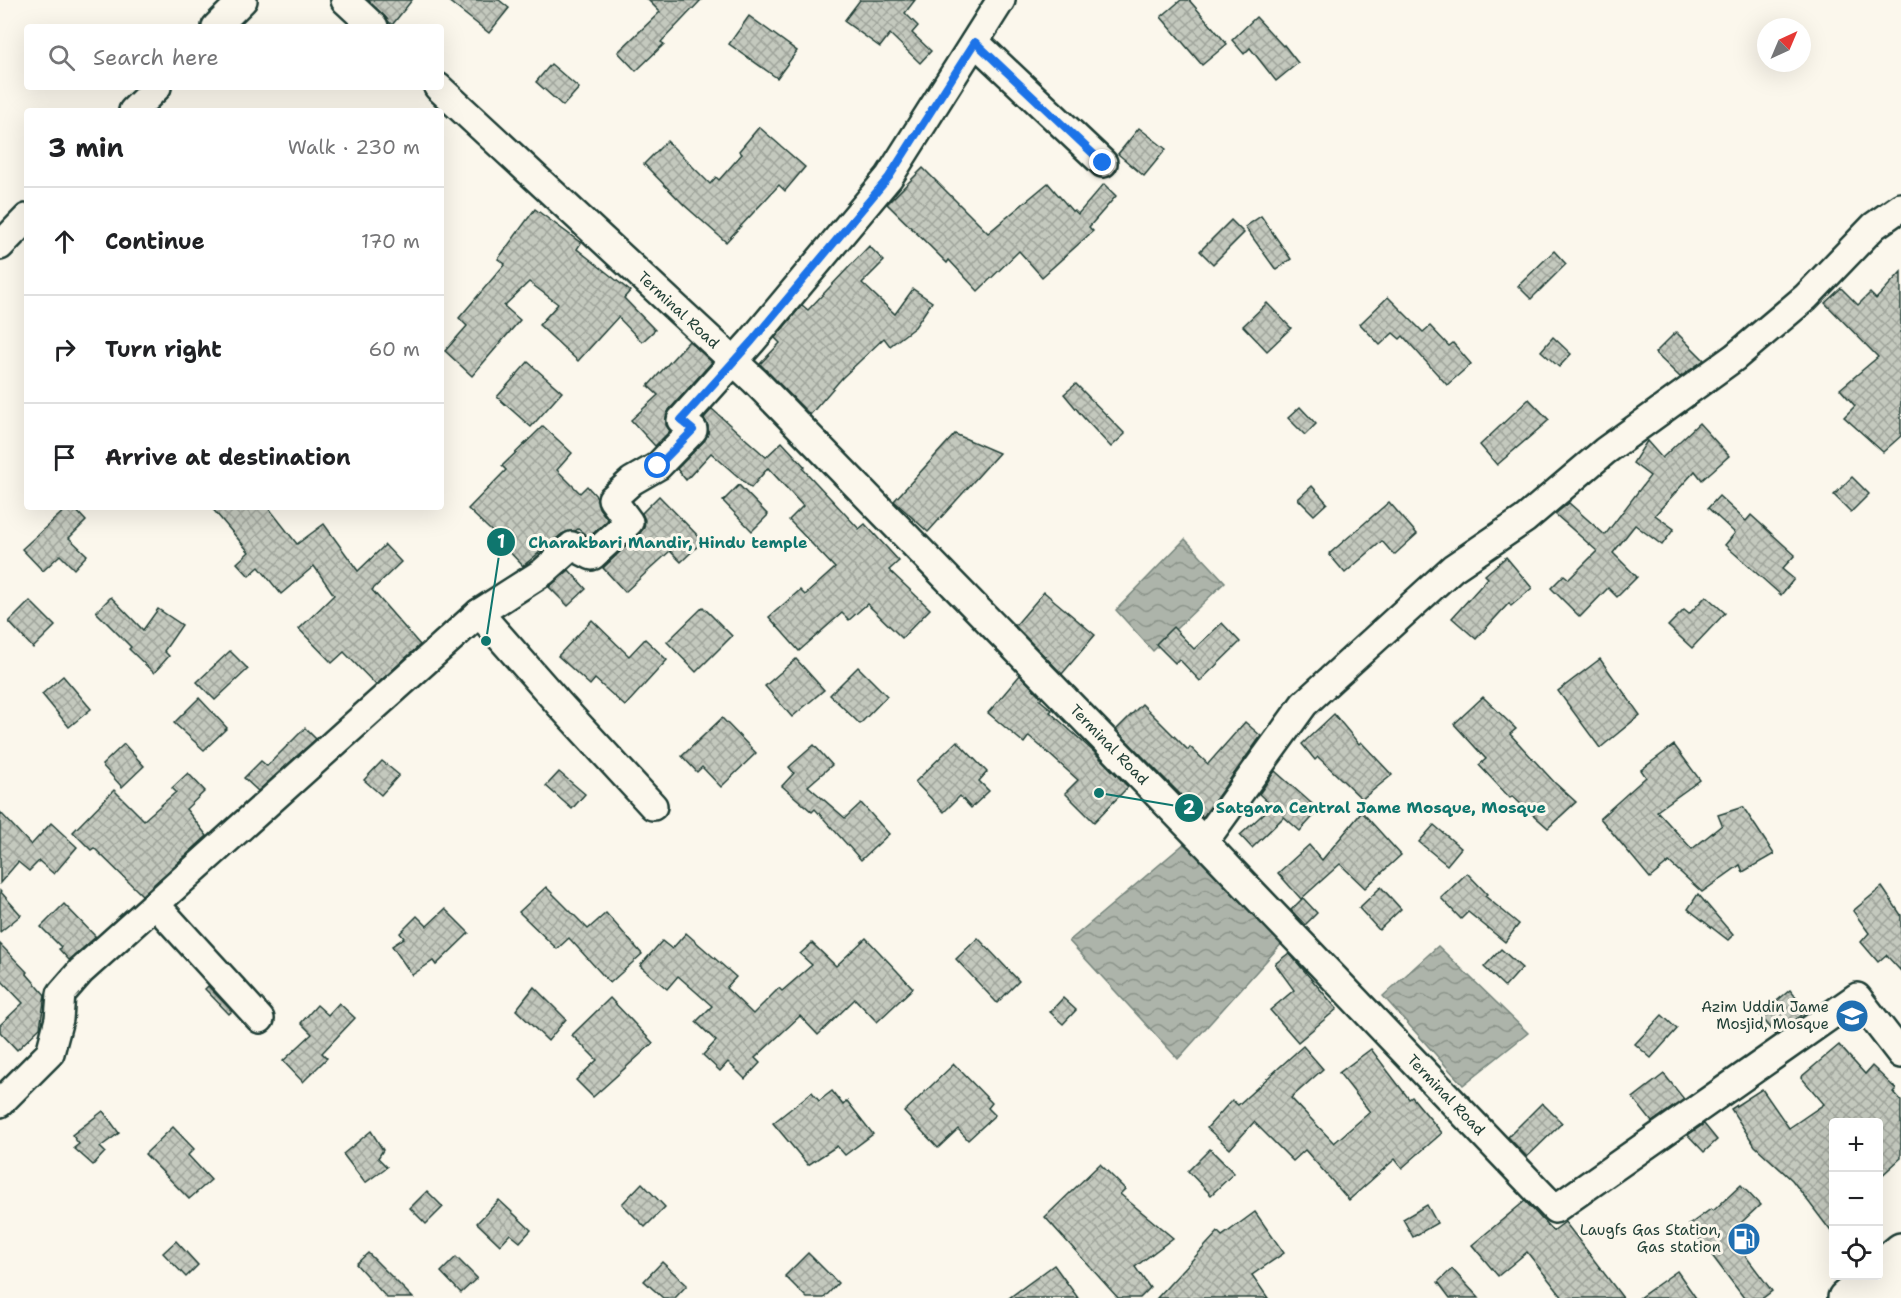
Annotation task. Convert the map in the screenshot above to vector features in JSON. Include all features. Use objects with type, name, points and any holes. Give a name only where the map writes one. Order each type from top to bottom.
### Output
[{"type":"highway","points":[[1883,1265],[1901,1250]]},
{"type":"highway","points":[[1845,1298],[1865,1280]]},
{"type":"highway","points":[[1884,1298],[1901,1284]]},
{"type":"street","points":[[219,24],[243,0]]},
{"type":"street","points":[[345,0],[371,24]]},
{"type":"street","points":[[0,1103],[50,1053],[59,1019],[61,994],[81,971],[479,613],[543,572],[572,546],[592,556],[629,522],[612,499],[632,481],[658,466],[693,430],[681,420],[735,362],[889,177],[1001,0]]},
{"type":"street","points":[[975,42],[1103,163]]},
{"type":"street","points":[[136,108],[154,90]]},
{"type":"street","name":"Terminal Road","points":[[441,90],[735,362],[1204,842],[1554,1209],[1857,996],[1901,1054]]},
{"type":"street","points":[[1204,842],[1304,704],[1409,608],[1453,568],[1525,519],[1605,451],[1735,357],[1806,297],[1874,226],[1901,207]]},
{"type":"street","points":[[0,246],[24,221]]},
{"type":"street","points":[[479,613],[653,806]]},
{"type":"street","points":[[155,904],[260,1019]]},
{"type":"water","points":[[1185,539],[1225,582],[1153,651],[1116,610]]},
{"type":"water","points":[[1185,843],[1284,941],[1178,1059],[1069,941]]},
{"type":"water","points":[[1438,946],[1528,1033],[1463,1085],[1383,996]]},
{"type":"building","points":[[368,0],[412,0],[391,24]]},
{"type":"building","points":[[447,0],[499,0],[509,8],[489,33]]},
{"type":"building","points":[[648,0],[701,0],[661,42],[664,44],[636,71],[618,52],[660,12]]},
{"type":"building","points":[[860,0],[915,0],[905,13],[918,26],[912,33],[931,51],[920,63],[890,34],[880,47],[844,21]]},
{"type":"building","points":[[1181,0],[1189,0],[1227,44],[1202,65],[1161,17]]},
{"type":"building","points":[[749,16],[797,51],[777,78],[729,44]]},
{"type":"building","points":[[1256,17],[1298,63],[1276,81],[1250,48],[1244,54],[1232,40]]},
{"type":"building","points":[[551,64],[579,88],[563,106],[536,82]]},
{"type":"building","points":[[759,127],[805,167],[785,191],[779,185],[726,242],[684,205],[644,164],[667,141],[710,184],[716,177],[719,180],[742,154],[739,151]]},
{"type":"building","points":[[1139,128],[1166,149],[1144,176],[1118,154]]},
{"type":"building","points":[[923,168],[988,233],[1048,183],[1072,211],[1078,214],[1104,184],[1116,196],[1089,227],[1093,231],[1042,277],[1019,251],[978,291],[949,260],[947,263],[887,204]]},
{"type":"building","points":[[535,209],[581,243],[577,249],[630,291],[624,298],[655,330],[642,342],[618,317],[578,361],[539,325],[558,304],[529,282],[504,306],[520,320],[472,376],[445,351],[467,326],[459,318],[505,264],[498,259]]},
{"type":"building","points":[[1261,216],[1291,259],[1276,270],[1245,227]]},
{"type":"building","points":[[1231,220],[1244,233],[1213,264],[1200,251]]},
{"type":"building","points":[[869,246],[884,261],[862,283],[895,314],[913,289],[932,302],[915,327],[890,346],[884,338],[842,378],[810,415],[760,364],[780,343],[775,338],[802,305],[808,310]]},
{"type":"building","points":[[1554,251],[1566,264],[1531,299],[1518,286]]},
{"type":"building","points":[[1901,272],[1901,436],[1883,452],[1844,417],[1855,406],[1840,389],[1878,357],[1825,303],[1841,288],[1858,305],[1870,293],[1876,299]]},
{"type":"building","points":[[1388,297],[1423,332],[1430,326],[1449,346],[1453,343],[1471,364],[1447,385],[1403,336],[1400,339],[1393,333],[1380,345],[1360,324]]},
{"type":"building","points":[[1267,303],[1291,328],[1267,351],[1243,326]]},
{"type":"building","points":[[1676,332],[1704,360],[1680,377],[1655,353]]},
{"type":"building","points":[[1553,337],[1571,354],[1559,367],[1541,351]]},
{"type":"building","points":[[689,341],[712,362],[669,410],[666,425],[670,431],[655,446],[631,420],[658,395],[648,386]]},
{"type":"building","points":[[528,362],[562,392],[531,427],[497,397]]},
{"type":"building","points":[[1076,384],[1125,434],[1111,447],[1064,394]]},
{"type":"building","points":[[1529,399],[1549,420],[1497,465],[1480,445]]},
{"type":"building","points":[[1300,407],[1316,424],[1305,435],[1288,418]]},
{"type":"building","points":[[712,409],[766,457],[782,442],[805,467],[803,469],[859,529],[865,524],[899,561],[889,570],[930,609],[902,638],[867,604],[849,620],[842,613],[799,651],[769,617],[800,590],[805,595],[835,568],[789,520],[803,506],[768,468],[751,488],[711,453],[686,480],[677,469],[705,440],[708,426],[704,418]]},
{"type":"building","points":[[1699,423],[1729,456],[1702,480],[1695,471],[1655,515],[1674,529],[1662,545],[1635,525],[1613,553],[1637,577],[1617,597],[1608,588],[1580,617],[1551,588],[1564,575],[1569,579],[1597,551],[1555,514],[1569,503],[1605,535],[1650,476],[1633,463],[1647,441],[1662,458]]},
{"type":"building","points":[[543,426],[572,453],[557,470],[580,493],[587,486],[597,497],[599,508],[608,520],[589,537],[578,529],[562,534],[523,566],[503,545],[505,544],[468,509],[506,470],[502,466]]},
{"type":"building","points":[[955,434],[999,453],[928,532],[894,501]]},
{"type":"building","points":[[1852,477],[1869,494],[1851,512],[1834,495]]},
{"type":"building","points":[[739,485],[768,515],[752,531],[723,501]]},
{"type":"building","points":[[1312,486],[1327,503],[1314,515],[1298,499]]},
{"type":"building","points":[[659,496],[703,541],[681,562],[670,551],[625,592],[603,568],[644,528],[645,520],[642,513]]},
{"type":"building","points":[[1719,496],[1746,521],[1751,515],[1795,555],[1782,569],[1794,579],[1781,595],[1725,545],[1735,533],[1708,508]]},
{"type":"building","points":[[1389,502],[1417,534],[1394,555],[1382,541],[1345,573],[1329,554]]},
{"type":"building","points":[[65,510],[76,510],[86,521],[69,538],[87,555],[74,569],[60,555],[43,571],[22,549]]},
{"type":"building","points":[[214,510],[270,510],[297,544],[324,524],[358,571],[385,545],[401,562],[372,590],[420,645],[376,685],[344,652],[332,663],[299,629],[334,595],[314,566],[281,594],[259,567],[249,576],[237,563],[249,552]]},
{"type":"building","points":[[1506,557],[1532,588],[1511,606],[1509,603],[1476,639],[1452,618],[1488,578],[1485,575]]},
{"type":"building","points":[[569,570],[586,589],[568,606],[549,587]]},
{"type":"building","points":[[1044,592],[1095,635],[1062,674],[1015,626]]},
{"type":"building","points":[[1706,596],[1725,613],[1692,648],[1668,626],[1684,610],[1689,614]]},
{"type":"building","points":[[111,597],[143,630],[158,609],[182,625],[164,651],[169,656],[154,673],[96,612]]},
{"type":"building","points":[[30,601],[55,626],[33,648],[9,622]]},
{"type":"building","points":[[703,607],[732,636],[696,672],[667,642]]},
{"type":"building","points":[[592,620],[629,656],[645,639],[667,660],[625,706],[595,679],[590,685],[558,656]]},
{"type":"building","points":[[1222,623],[1240,642],[1200,681],[1179,659],[1175,663],[1156,644],[1173,627],[1194,649]]},
{"type":"building","points":[[230,651],[248,669],[215,700],[197,682]]},
{"type":"building","points":[[796,659],[824,690],[792,717],[765,686]]},
{"type":"building","points":[[1600,659],[1640,715],[1600,748],[1558,691]]},
{"type":"building","points":[[858,667],[887,696],[860,724],[830,695]]},
{"type":"building","points":[[1020,675],[1042,698],[1040,700],[1052,710],[1050,712],[1128,787],[1094,822],[1065,793],[1078,780],[1029,736],[1024,743],[988,713]]},
{"type":"building","points":[[63,676],[91,709],[69,727],[42,694]]},
{"type":"building","points":[[1483,697],[1516,729],[1510,734],[1555,783],[1576,802],[1548,828],[1512,796],[1510,798],[1479,765],[1486,759],[1454,724]]},
{"type":"building","points":[[199,698],[227,728],[204,750],[174,723]]},
{"type":"building","points":[[1142,704],[1188,750],[1190,747],[1208,764],[1245,722],[1261,736],[1203,817],[1116,730]]},
{"type":"building","points":[[1334,714],[1359,744],[1361,742],[1392,775],[1362,799],[1318,757],[1315,760],[1302,744]]},
{"type":"building","points":[[722,718],[756,753],[721,787],[702,767],[697,772],[682,756]]},
{"type":"building","points":[[305,728],[316,739],[258,791],[244,778],[261,761],[267,766]]},
{"type":"building","points":[[957,741],[987,772],[979,781],[989,791],[971,808],[960,796],[944,812],[915,782]]},
{"type":"building","points":[[124,744],[144,766],[122,787],[102,765]]},
{"type":"building","points":[[814,745],[832,765],[808,786],[845,818],[861,803],[889,834],[861,860],[815,809],[812,812],[782,786],[794,773],[789,767]]},
{"type":"building","points":[[1674,745],[1700,780],[1657,811],[1692,849],[1722,825],[1718,815],[1743,807],[1774,854],[1743,872],[1740,865],[1702,892],[1669,862],[1650,878],[1600,818],[1646,777],[1641,770]]},
{"type":"building","points":[[382,761],[399,775],[381,795],[364,780]]},
{"type":"building","points":[[1275,771],[1319,810],[1300,831],[1284,817],[1252,848],[1240,835],[1272,806],[1259,794]]},
{"type":"building","points":[[559,772],[585,794],[572,809],[546,786]]},
{"type":"building","points":[[188,773],[205,791],[186,809],[207,836],[142,895],[94,848],[91,850],[73,832],[114,790],[144,820],[176,792],[172,788]]},
{"type":"building","points":[[0,812],[31,845],[51,823],[77,847],[54,874],[39,861],[29,871],[18,862],[0,883]]},
{"type":"building","points":[[1362,812],[1401,855],[1365,888],[1340,864],[1301,899],[1278,873],[1309,845],[1322,860]]},
{"type":"building","points":[[1434,825],[1461,848],[1447,865],[1419,842]]},
{"type":"building","points":[[1467,873],[1487,894],[1485,896],[1519,924],[1505,942],[1468,912],[1461,919],[1441,898]]},
{"type":"building","points":[[546,887],[588,929],[606,913],[642,954],[610,983],[569,938],[557,949],[519,912]]},
{"type":"building","points":[[1381,887],[1401,909],[1379,930],[1359,908]]},
{"type":"building","points":[[1882,887],[1901,915],[1901,971],[1886,955],[1878,962],[1861,942],[1869,933],[1853,911]]},
{"type":"building","points":[[0,891],[21,915],[0,932]]},
{"type":"building","points":[[1698,894],[1733,935],[1728,940],[1688,909]]},
{"type":"building","points":[[1303,898],[1317,913],[1305,925],[1291,910]]},
{"type":"building","points":[[64,904],[96,937],[69,960],[59,949],[61,947],[41,927]]},
{"type":"building","points":[[445,909],[469,933],[436,965],[433,961],[412,975],[392,946],[404,938],[400,933],[417,916],[427,926]]},
{"type":"building","points":[[686,933],[736,977],[726,988],[753,1014],[779,988],[782,991],[812,965],[800,954],[812,943],[836,966],[866,938],[913,988],[877,1022],[855,999],[818,1035],[800,1016],[755,1058],[760,1063],[745,1079],[728,1062],[720,1071],[703,1055],[716,1041],[696,1022],[712,1006],[678,976],[667,989],[640,966],[662,941],[672,949]]},
{"type":"building","points":[[978,938],[1019,981],[997,1003],[956,959]]},
{"type":"building","points":[[0,944],[45,995],[40,1028],[17,1050],[0,1032],[0,1025],[23,1003],[0,979]]},
{"type":"building","points":[[1501,949],[1522,968],[1505,987],[1484,967]]},
{"type":"building","points":[[1289,953],[1337,1009],[1298,1042],[1270,1010],[1294,990],[1275,964]]},
{"type":"building","points":[[208,986],[232,1011],[229,1014],[205,989]]},
{"type":"building","points":[[534,987],[566,1019],[548,1041],[516,1010]]},
{"type":"building","points":[[1790,990],[1807,1011],[1776,1035],[1760,1015]]},
{"type":"building","points":[[610,998],[653,1043],[593,1097],[576,1080],[597,1060],[572,1035]]},
{"type":"building","points":[[1063,998],[1076,1010],[1063,1024],[1050,1012]]},
{"type":"building","points":[[339,1003],[355,1018],[322,1053],[327,1058],[303,1082],[283,1061],[312,1034],[301,1023],[317,1005],[328,1015]]},
{"type":"building","points":[[1662,1015],[1677,1029],[1651,1058],[1635,1044]]},
{"type":"building","points":[[1839,1045],[1865,1074],[1872,1066],[1896,1089],[1893,1092],[1901,1101],[1901,1158],[1883,1174],[1883,1118],[1829,1118],[1829,1229],[1792,1180],[1755,1146],[1731,1109],[1762,1089],[1789,1128],[1824,1104],[1801,1077]]},
{"type":"building","points":[[1303,1046],[1323,1069],[1291,1098],[1334,1143],[1370,1112],[1339,1073],[1371,1049],[1409,1099],[1412,1097],[1442,1133],[1402,1168],[1395,1159],[1349,1200],[1305,1150],[1293,1161],[1254,1122],[1230,1149],[1207,1128],[1232,1100],[1238,1105]]},
{"type":"building","points":[[954,1064],[992,1103],[988,1108],[995,1115],[968,1140],[958,1129],[938,1148],[904,1112]]},
{"type":"building","points":[[1664,1074],[1684,1099],[1652,1122],[1633,1098]]},
{"type":"building","points":[[832,1091],[843,1105],[847,1101],[873,1134],[845,1155],[837,1146],[808,1165],[773,1123],[812,1092],[819,1101]]},
{"type":"building","points":[[1542,1103],[1562,1123],[1527,1157],[1508,1137]]},
{"type":"building","points":[[103,1111],[119,1133],[100,1147],[105,1152],[93,1165],[74,1148],[79,1144],[72,1135]]},
{"type":"building","points":[[1704,1124],[1717,1140],[1704,1152],[1688,1135]]},
{"type":"building","points":[[173,1127],[194,1149],[188,1155],[211,1180],[189,1199],[145,1154]]},
{"type":"building","points":[[371,1131],[383,1150],[378,1158],[387,1167],[365,1183],[343,1154]]},
{"type":"building","points":[[1210,1149],[1234,1173],[1211,1195],[1188,1171]]},
{"type":"building","points":[[1100,1164],[1125,1189],[1120,1194],[1173,1238],[1135,1267],[1150,1288],[1140,1298],[1118,1298],[1045,1217]]},
{"type":"building","points":[[642,1183],[665,1207],[645,1227],[622,1204]]},
{"type":"building","points":[[1741,1185],[1760,1205],[1729,1234],[1772,1291],[1763,1298],[1744,1298],[1689,1225],[1711,1209],[1713,1211]]},
{"type":"building","points":[[427,1191],[443,1207],[426,1224],[410,1208]]},
{"type":"building","points":[[499,1200],[531,1230],[520,1242],[510,1234],[500,1245],[477,1223]]},
{"type":"building","points":[[1525,1201],[1553,1231],[1565,1222],[1623,1298],[1563,1298],[1527,1252],[1498,1276],[1472,1245]]},
{"type":"building","points":[[1427,1205],[1437,1223],[1413,1237],[1403,1219]]},
{"type":"building","points":[[1255,1212],[1284,1253],[1252,1275],[1268,1298],[1157,1298],[1218,1232],[1222,1236]]},
{"type":"building","points":[[176,1241],[198,1265],[186,1277],[163,1253]]},
{"type":"building","points":[[368,1253],[413,1298],[387,1298],[356,1264]]},
{"type":"building","points":[[808,1253],[838,1283],[824,1298],[807,1298],[785,1276]]},
{"type":"building","points":[[456,1257],[477,1278],[461,1293],[441,1272]]},
{"type":"building","points":[[662,1262],[687,1285],[675,1298],[663,1298],[644,1281]]},
{"type":"building","points":[[1054,1265],[1078,1298],[1009,1298]]},
{"type":"building","points":[[1452,1269],[1479,1298],[1450,1298],[1438,1282]]},
{"type":"building","points":[[1677,1271],[1696,1298],[1639,1298]]},
{"type":"place","name":"Charakbari Mandir, Hindu temple","points":[[486,641]]},
{"type":"place","name":"Satgara Central Jame Mosque, Mosque","points":[[1099,793]]},
{"type":"place","name":"Azim Uddin Jame Mosjid, Mosque","points":[[1852,1016]]},
{"type":"place","name":"Laugfs Gas Station, Gas station","points":[[1744,1239]]},
{"type":"route","points":[[658,466],[693,430],[681,420],[735,362],[889,177],[975,42],[1103,163]]}]
